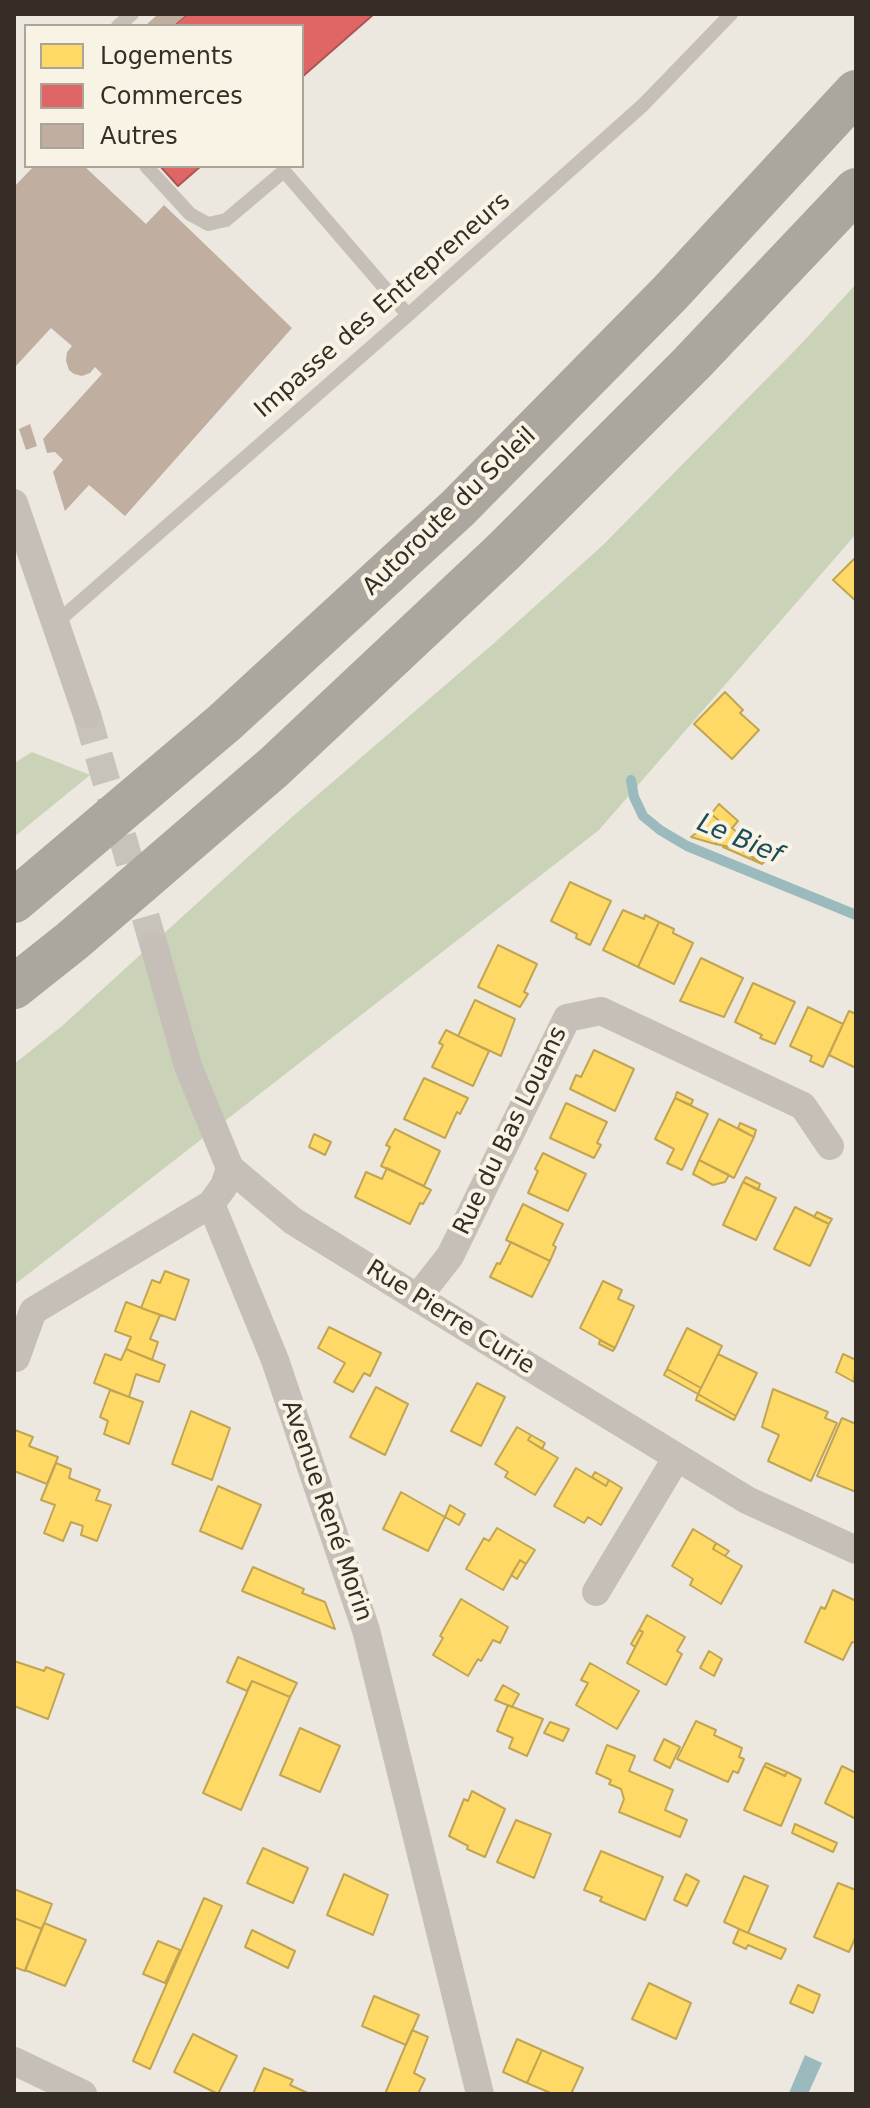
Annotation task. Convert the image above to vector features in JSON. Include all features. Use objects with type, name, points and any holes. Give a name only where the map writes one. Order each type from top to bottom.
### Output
[{"type":"highway","name":"Autoroute du Soleil","points":[[14,901],[224,723],[458,508],[670,293],[856,92]]},
{"type":"highway","points":[[14,987],[274,767],[504,551],[692,363],[856,190]]},
{"type":"street","points":[[14,503],[87,715]]},
{"type":"street","points":[[16,1358],[33,1311],[211,1204],[224,1186],[230,1168],[188,1066],[154,946]]},
{"type":"street","name":"Rue du Bas Louans","points":[[417,1298],[450,1256],[567,1018],[601,1011],[803,1106],[830,1146]]},
{"type":"street","name":"Rue Pierre Curie","points":[[230,1168],[293,1221],[747,1500],[856,1550]]},
{"type":"street","name":"Avenue René Morin","points":[[211,1204],[275,1360],[366,1630],[480,2094]]},
{"type":"street","points":[[596,1592],[677,1457]]},
{"type":"street","points":[[14,2061],[83,2094]]},
{"type":"lane","name":"Impasse des Entrepreneurs","points":[[56,623],[643,105],[731,14]]},
{"type":"lane","points":[[148,168],[190,214],[208,224],[226,220],[284,171],[408,315]]},
{"type":"green space","points":[[856,284],[856,534],[599,830],[14,1285],[14,1064],[62,1026],[292,817],[603,545]]},
{"type":"green space","points":[[32,752],[90,775],[14,837],[14,763]]},
{"type":"water","points":[[805,2055],[822,2063],[808,2094],[791,2094],[789,2093]]},
{"type":"building: Logements","points":[[856,557],[856,601],[833,580]]},
{"type":"building: Logements","points":[[725,692],[743,710],[740,713],[759,730],[732,759],[694,724]]},
{"type":"building: Logements","points":[[719,804],[738,821],[732,828],[747,841],[753,834],[773,851],[770,855],[762,848],[754,858],[740,849],[715,844],[729,829],[711,814]]},
{"type":"building: Logements","points":[[711,814],[729,829],[715,844],[691,837],[703,828],[701,825]]},
{"type":"building: Logements","points":[[723,847],[740,849],[762,864]]},
{"type":"building: Logements","points":[[762,848],[770,855],[762,864],[754,858]]},
{"type":"building: Logements","points":[[570,882],[611,901],[590,945],[576,938],[577,934],[551,921]]},
{"type":"building: Logements","points":[[623,910],[659,922],[638,967],[603,950]]},
{"type":"building: Logements","points":[[659,922],[693,943],[674,984],[638,967]]},
{"type":"building: Logements","points":[[498,945],[537,964],[524,992],[528,994],[520,1007],[478,987]]},
{"type":"building: Logements","points":[[701,958],[743,978],[724,1017],[680,1001]]},
{"type":"building: Logements","points":[[753,983],[795,1002],[775,1044],[735,1022]]},
{"type":"building: Logements","points":[[475,1000],[515,1019],[501,1056],[458,1036]]},
{"type":"building: Logements","points":[[808,1007],[843,1024],[823,1067],[810,1061],[812,1056],[790,1046]]},
{"type":"building: Logements","points":[[849,1011],[856,1014],[856,1068],[829,1055]]},
{"type":"building: Logements","points":[[446,1030],[489,1051],[473,1086],[432,1067],[443,1045],[439,1043]]},
{"type":"building: Logements","points":[[594,1050],[634,1069],[615,1111],[570,1089],[576,1075],[581,1077]]},
{"type":"building: Logements","points":[[424,1078],[468,1098],[460,1114],[457,1112],[445,1138],[404,1119]]},
{"type":"building: Logements","points":[[677,1092],[693,1100],[691,1105],[675,1098]]},
{"type":"building: Logements","points":[[675,1098],[708,1114],[682,1170],[667,1163],[674,1149],[655,1139]]},
{"type":"building: Logements","points":[[566,1103],[607,1122],[594,1158],[550,1138]]},
{"type":"building: Logements","points":[[719,1119],[754,1137],[734,1178],[699,1160]]},
{"type":"building: Logements","points":[[740,1123],[756,1130],[754,1137],[738,1128]]},
{"type":"building: Logements","points":[[395,1129],[440,1151],[424,1186],[381,1166],[390,1147],[386,1145]]},
{"type":"building: Logements","points":[[314,1134],[331,1142],[325,1155],[309,1147]]},
{"type":"building: Logements","points":[[543,1153],[586,1174],[568,1211],[528,1193]]},
{"type":"building: Logements","points":[[699,1160],[729,1175],[725,1182],[713,1185],[693,1174]]},
{"type":"building: Logements","points":[[387,1168],[431,1190],[423,1204],[420,1203],[410,1224],[355,1197],[366,1172],[382,1179]]},
{"type":"building: Logements","points":[[746,1177],[760,1184],[758,1190],[743,1182]]},
{"type":"building: Logements","points":[[743,1182],[776,1198],[756,1240],[723,1225]]},
{"type":"building: Logements","points":[[523,1204],[563,1224],[553,1245],[556,1247],[550,1261],[506,1240]]},
{"type":"building: Logements","points":[[795,1207],[829,1224],[810,1266],[774,1249]]},
{"type":"building: Logements","points":[[817,1212],[832,1219],[829,1224],[814,1217]]},
{"type":"building: Logements","points":[[511,1242],[550,1261],[532,1297],[490,1277]]},
{"type":"building: Logements","points":[[165,1271],[189,1280],[175,1320],[141,1308],[152,1280],[160,1283]]},
{"type":"building: Logements","points":[[603,1281],[622,1290],[618,1299],[634,1306],[615,1348],[580,1328]]},
{"type":"building: Logements","points":[[126,1302],[160,1315],[150,1339],[158,1342],[152,1360],[126,1349],[131,1337],[115,1331]]},
{"type":"building: Logements","points":[[329,1327],[381,1353],[370,1376],[364,1373],[353,1392],[334,1382],[345,1363],[318,1348]]},
{"type":"building: Logements","points":[[687,1328],[722,1346],[701,1388],[667,1369]]},
{"type":"building: Logements","points":[[600,1340],[615,1348],[613,1351],[599,1344]]},
{"type":"building: Logements","points":[[126,1349],[165,1365],[159,1382],[136,1374],[129,1397],[94,1383],[105,1354],[121,1360]]},
{"type":"building: Logements","points":[[718,1354],[757,1373],[736,1416],[698,1394]]},
{"type":"building: Logements","points":[[843,1354],[856,1360],[854,1382],[836,1372]]},
{"type":"building: Logements","points":[[667,1369],[701,1388],[698,1394],[664,1375]]},
{"type":"building: Logements","points":[[477,1383],[505,1397],[481,1446],[451,1431]]},
{"type":"building: Logements","points":[[376,1387],[408,1404],[385,1455],[350,1437]]},
{"type":"building: Logements","points":[[773,1389],[828,1412],[825,1418],[837,1423],[811,1481],[768,1461],[779,1435],[762,1427]]},
{"type":"building: Logements","points":[[110,1390],[143,1402],[129,1444],[104,1434],[108,1421],[100,1417]]},
{"type":"building: Logements","points":[[698,1394],[736,1416],[734,1420],[696,1400]]},
{"type":"building: Logements","points":[[191,1411],[230,1428],[212,1480],[172,1464]]},
{"type":"building: Logements","points":[[842,1418],[856,1424],[856,1492],[817,1476]]},
{"type":"building: Logements","points":[[517,1427],[531,1435],[528,1440],[558,1458],[535,1495],[505,1477],[508,1472],[495,1464]]},
{"type":"building: Logements","points":[[15,1430],[33,1437],[29,1446],[58,1457],[47,1484],[14,1471]]},
{"type":"building: Logements","points":[[531,1435],[545,1443],[542,1449],[528,1440]]},
{"type":"building: Logements","points":[[56,1463],[71,1469],[69,1478],[100,1490],[96,1500],[111,1505],[97,1541],[81,1535],[83,1526],[71,1522],[63,1541],[44,1533],[55,1505],[41,1500]]},
{"type":"building: Logements","points":[[576,1468],[606,1486],[609,1480],[622,1488],[601,1525],[588,1517],[584,1523],[554,1506]]},
{"type":"building: Logements","points":[[595,1472],[609,1480],[606,1486],[592,1477]]},
{"type":"building: Logements","points":[[218,1486],[261,1505],[242,1549],[200,1531]]},
{"type":"building: Logements","points":[[401,1492],[445,1517],[428,1551],[383,1529]]},
{"type":"building: Logements","points":[[450,1505],[465,1514],[459,1525],[445,1517]]},
{"type":"building: Logements","points":[[497,1528],[535,1550],[526,1564],[520,1560],[503,1590],[466,1569],[484,1538],[489,1541]]},
{"type":"building: Logements","points":[[693,1529],[716,1543],[713,1549],[742,1566],[721,1604],[690,1585],[693,1579],[672,1566]]},
{"type":"building: Logements","points":[[716,1543],[729,1551],[725,1556],[713,1549]]},
{"type":"building: Logements","points":[[520,1560],[526,1564],[517,1579],[511,1575]]},
{"type":"building: Logements","points":[[253,1567],[304,1589],[302,1593],[325,1602],[335,1629],[242,1591]]},
{"type":"building: Logements","points":[[833,1590],[856,1601],[856,1643],[852,1642],[843,1660],[805,1642],[821,1607],[825,1609]]},
{"type":"building: Logements","points":[[461,1599],[508,1627],[500,1643],[493,1640],[468,1676],[433,1655]]},
{"type":"building: Logements","points":[[647,1615],[685,1637],[677,1651],[682,1654],[666,1685],[627,1663],[643,1632],[639,1630]]},
{"type":"building: Logements","points":[[639,1630],[643,1632],[635,1647],[631,1644]]},
{"type":"building: Logements","points":[[709,1651],[722,1659],[714,1676],[700,1668]]},
{"type":"building: Logements","points":[[238,1657],[297,1683],[290,1697],[252,1681],[247,1691],[227,1682]]},
{"type":"building: Logements","points":[[14,1661],[64,1674],[48,1719],[14,1706]]},
{"type":"building: Logements","points":[[590,1663],[639,1691],[617,1729],[576,1705],[588,1683],[581,1680]]},
{"type":"building: Logements","points":[[252,1681],[290,1697],[241,1810],[203,1793]]},
{"type":"building: Logements","points":[[503,1685],[519,1694],[512,1707],[495,1700]]},
{"type":"building: Logements","points":[[508,1705],[543,1719],[527,1756],[509,1748],[513,1738],[497,1731]]},
{"type":"building: Logements","points":[[696,1721],[716,1730],[714,1735],[742,1748],[739,1757],[744,1759],[738,1773],[733,1771],[728,1782],[677,1759]]},
{"type":"building: Logements","points":[[550,1722],[569,1729],[563,1741],[544,1733]]},
{"type":"building: Logements","points":[[300,1728],[340,1746],[320,1792],[280,1775]]},
{"type":"building: Logements","points":[[664,1739],[680,1747],[670,1768],[654,1760]]},
{"type":"building: Logements","points":[[607,1745],[635,1756],[629,1771],[673,1790],[665,1810],[687,1820],[680,1837],[619,1812],[624,1799],[621,1789],[596,1773]]},
{"type":"building: Logements","points":[[766,1763],[787,1772],[785,1776],[764,1766]]},
{"type":"building: Logements","points":[[764,1766],[785,1776],[787,1772],[801,1779],[781,1826],[744,1810]]},
{"type":"building: Logements","points":[[842,1766],[856,1773],[856,1819],[825,1803]]},
{"type":"building: Logements","points":[[472,1791],[505,1809],[485,1857],[449,1836],[464,1799],[468,1801]]},
{"type":"building: Logements","points":[[516,1820],[551,1834],[534,1878],[497,1862]]},
{"type":"building: Logements","points":[[795,1824],[837,1843],[833,1852],[792,1833]]},
{"type":"building: Logements","points":[[263,1848],[308,1868],[293,1903],[247,1883]]},
{"type":"building: Logements","points":[[601,1851],[663,1877],[645,1920],[600,1901],[602,1897],[584,1890]]},
{"type":"building: Logements","points":[[344,1874],[388,1895],[373,1935],[327,1915]]},
{"type":"building: Logements","points":[[686,1874],[699,1881],[687,1906],[674,1900]]},
{"type":"building: Logements","points":[[744,1876],[768,1886],[748,1933],[724,1922]]},
{"type":"building: Logements","points":[[838,1883],[856,1890],[856,1936],[849,1952],[814,1937]]},
{"type":"building: Logements","points":[[14,1889],[52,1904],[42,1929],[14,1918]]},
{"type":"building: Logements","points":[[204,1898],[222,1906],[150,2069],[133,2061]]},
{"type":"building: Logements","points":[[14,1918],[42,1929],[25,1971],[14,1967]]},
{"type":"building: Logements","points":[[44,1923],[86,1940],[65,1986],[25,1970]]},
{"type":"building: Logements","points":[[739,1929],[786,1949],[781,1959],[748,1945],[746,1949],[733,1943]]},
{"type":"building: Logements","points":[[252,1930],[295,1951],[288,1968],[245,1947]]},
{"type":"building: Logements","points":[[158,1941],[180,1950],[165,1983],[143,1974]]},
{"type":"building: Logements","points":[[649,1983],[691,2003],[676,2039],[632,2019]]},
{"type":"building: Logements","points":[[798,1985],[820,1995],[813,2013],[790,2003]]},
{"type":"building: Logements","points":[[374,1996],[419,2015],[406,2045],[362,2026]]},
{"type":"building: Logements","points":[[412,2030],[428,2037],[414,2073],[425,2079],[418,2094],[385,2094]]},
{"type":"building: Logements","points":[[193,2034],[237,2056],[218,2094],[174,2072]]},
{"type":"building: Logements","points":[[517,2039],[542,2050],[527,2083],[503,2072]]},
{"type":"building: Logements","points":[[542,2050],[583,2068],[571,2094],[553,2094],[527,2083]]},
{"type":"building: Logements","points":[[264,2068],[293,2080],[290,2085],[310,2094],[253,2094]]},
{"type":"building: Commerces","points":[[187,14],[374,14],[304,75],[304,24],[175,24]]},
{"type":"building: Commerces","points":[[162,168],[199,168],[178,186]]},
{"type":"building: Autres","points":[[158,14],[187,14],[175,24],[147,24]]},
{"type":"building: Autres","points":[[32,168],[86,168],[146,224],[164,205],[292,328],[125,516],[89,485],[65,511],[53,472],[63,460],[55,452],[47,453],[43,439],[102,374],[95,367],[82,376],[69,370],[67,352],[72,346],[51,328],[15,367],[14,187]]},
{"type":"building: Autres","points":[[30,424],[37,446],[26,450],[19,429]]},
{"type":"waterway","name":"Le Bief","points":[[631,780],[634,797],[643,816],[660,830],[687,846],[856,915]]},
{"type":"tunnel","points":[[87,715],[154,946]]}]
